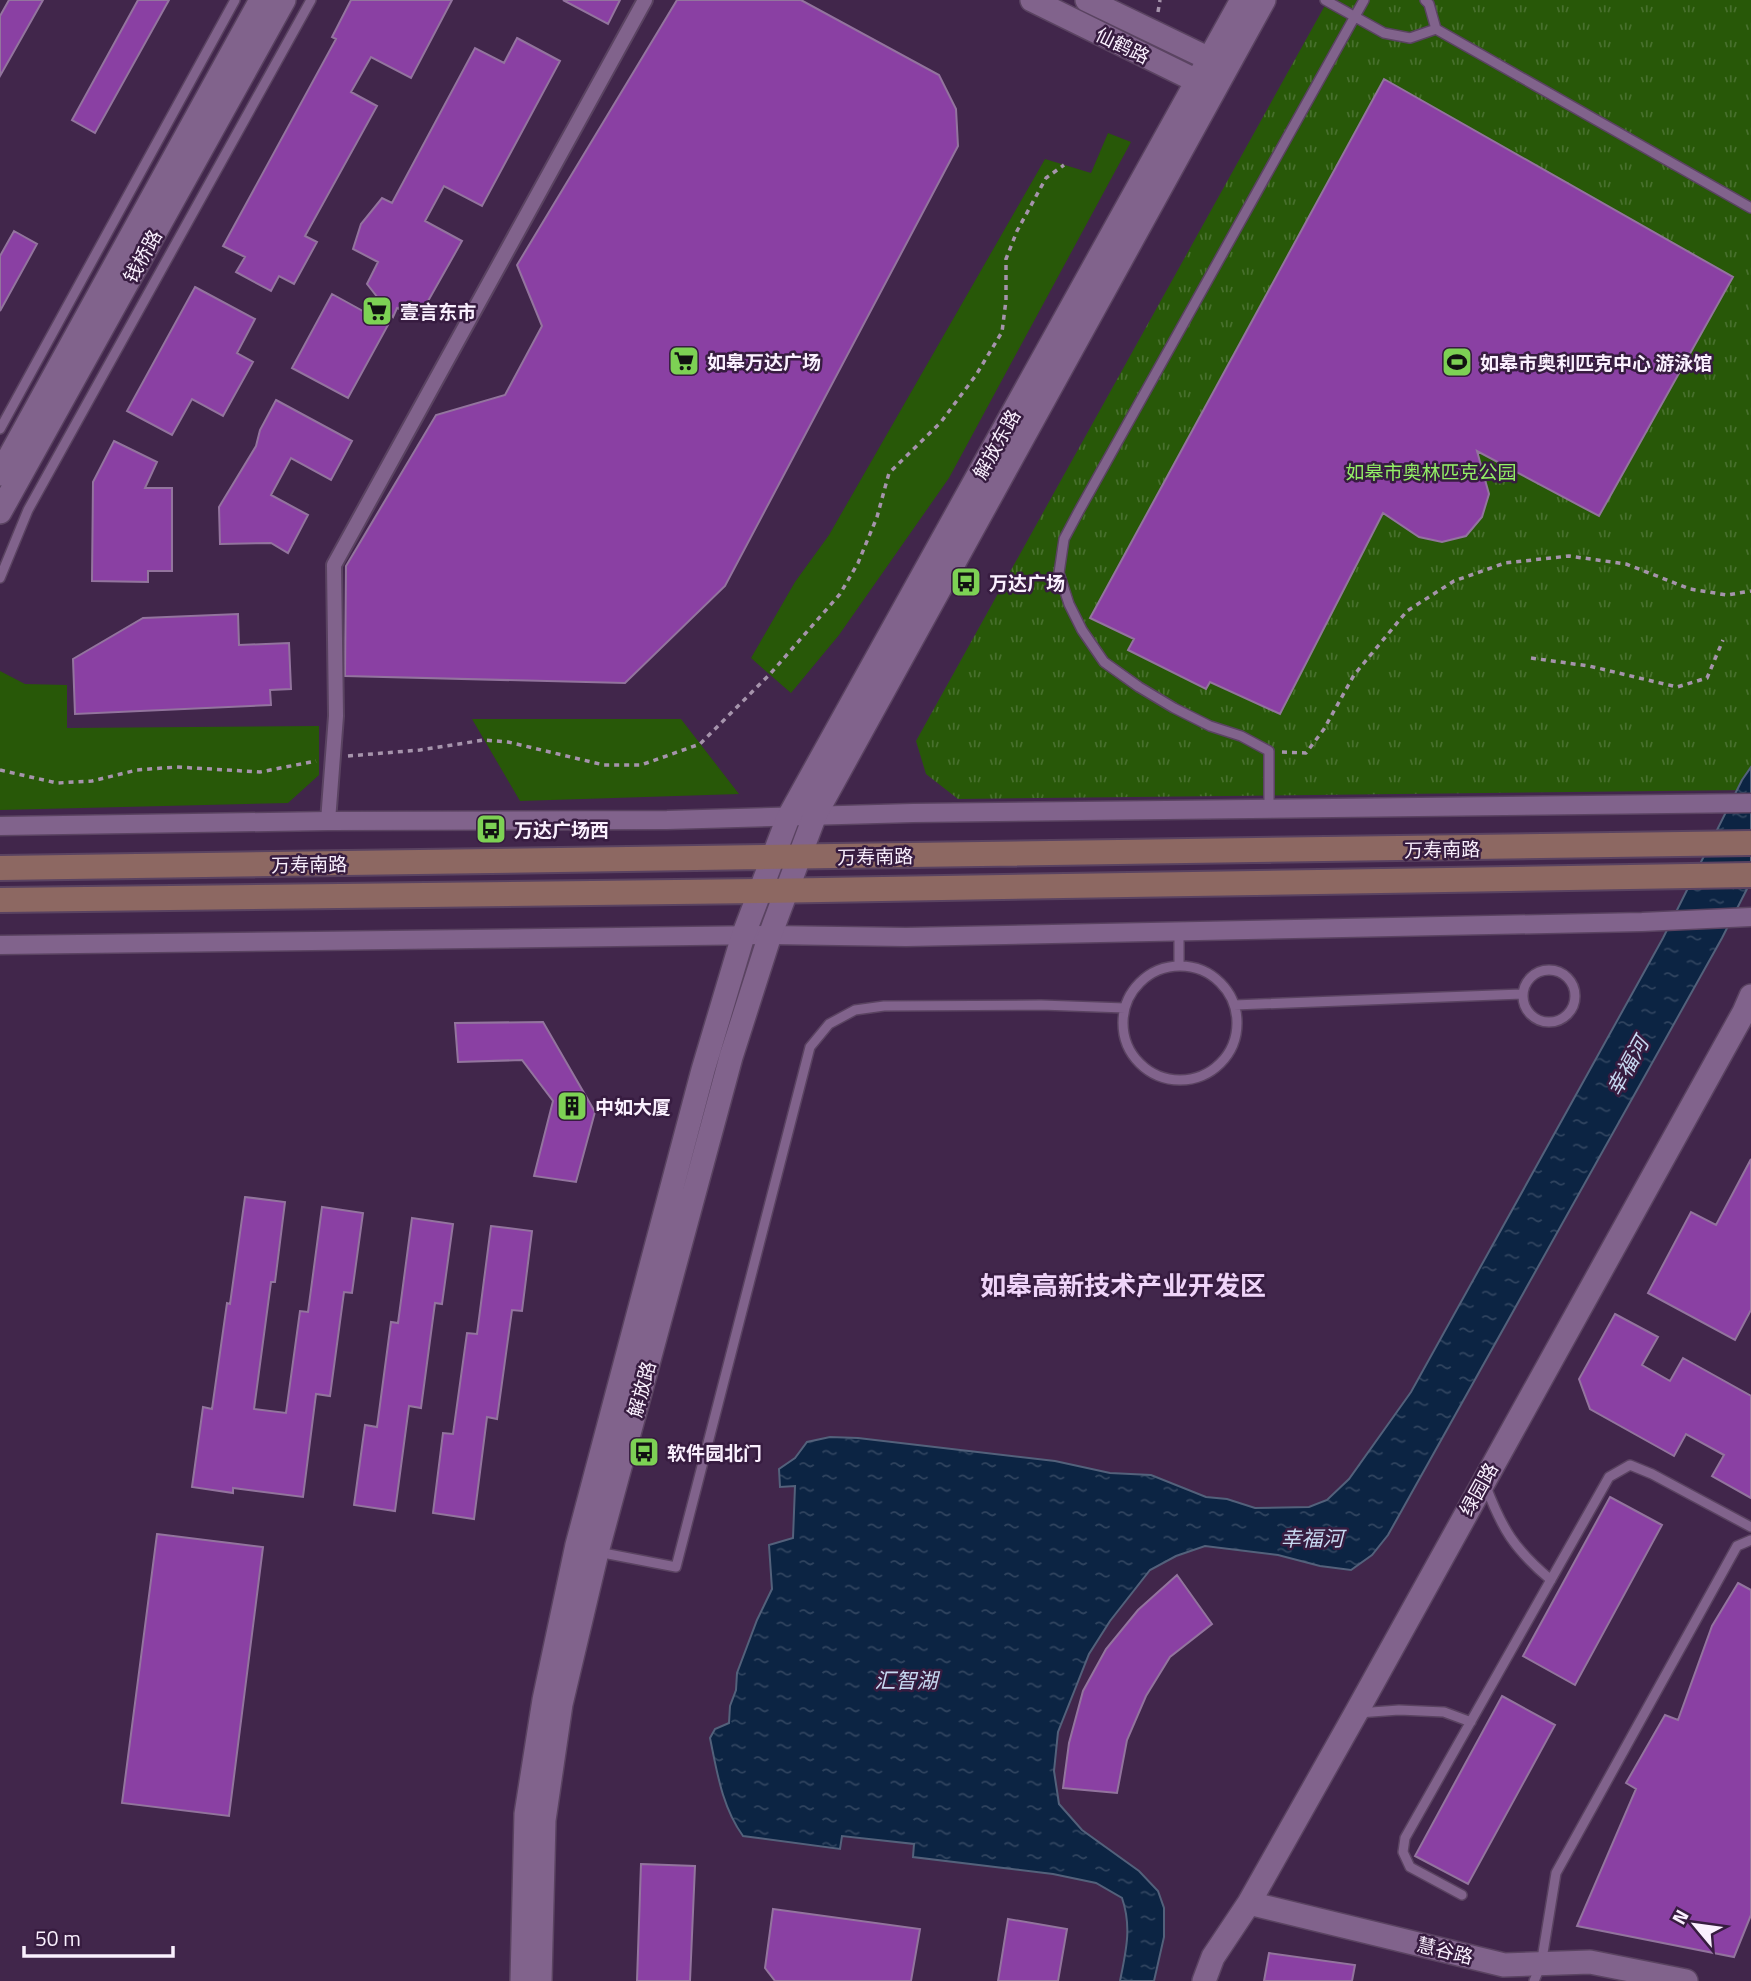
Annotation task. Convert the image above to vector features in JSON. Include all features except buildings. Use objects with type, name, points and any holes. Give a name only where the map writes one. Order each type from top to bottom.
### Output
[{"type":"main road","name":"万寿南路","points":[[0,868],[1751,843]]},
{"type":"main road","name":"万寿南路","points":[[0,900],[759,891],[1751,874]]},
{"type":"street","name":"钱桥路","points":[[0,474],[261,0]]},
{"type":"street","name":"钱桥路","points":[[0,512],[284,0]]},
{"type":"street","points":[[328,821],[336,716],[334,565],[645,0]]},
{"type":"street","name":"仙鹤路","points":[[1032,0],[1206,86]]},
{"type":"street","name":"仙鹤路","points":[[1087,0],[1219,62]]},
{"type":"street","name":"解放东路","points":[[1219,62],[1242,0]]},
{"type":"street","name":"解放东路","points":[[788,890],[815,815],[1219,62],[1264,0]]},
{"type":"street","name":"解放东路","points":[[759,891],[788,818],[1206,86]]},
{"type":"street","points":[[0,826],[788,818],[815,815],[1751,803]]},
{"type":"street","name":"解放路","points":[[522,1981],[526,1814],[544,1699],[731,1057],[770,935],[788,890]]},
{"type":"street","name":"解放路","points":[[540,1981],[544,1820],[587,1549],[703,1070],[759,891]]},
{"type":"street","points":[[0,945],[770,935],[906,937],[1751,917]]},
{"type":"street","name":"绿园路","points":[[1204,1981],[1213,1957],[1249,1903],[1483,1479],[1749,1008]]},
{"type":"street","name":"慧谷路","points":[[1249,1903],[1538,1973],[1590,1962],[1686,1981]]},
{"type":"lane","points":[[0,429],[235,0]]},
{"type":"lane","points":[[0,578],[28,510],[311,0]]},
{"type":"lane","points":[[1325,0],[1384,33],[1410,38],[1436,29]]},
{"type":"lane","points":[[1269,808],[1269,751],[1241,736],[1210,726],[1174,708],[1104,662],[1073,612],[1059,573],[1064,539],[1364,0]]},
{"type":"lane","points":[[1425,0],[1429,4],[1436,29],[1751,208]]},
{"type":"lane","points":[[1179,931],[1179,966]]},
{"type":"lane","points":[[1179,966],[1197,969],[1213,976],[1226,989],[1234,1005],[1237,1024],[1233,1044],[1223,1060],[1209,1072],[1190,1079],[1171,1080],[1153,1074],[1138,1062],[1127,1045],[1123,1026],[1125,1008],[1133,992],[1145,978],[1161,970],[1179,966]]},
{"type":"lane","points":[[1551,969],[1572,982],[1575,998],[1567,1015],[1560,1020],[1542,1022],[1527,1012],[1522,994],[1528,979],[1535,973],[1551,969]]},
{"type":"lane","points":[[1234,1005],[1522,994]]},
{"type":"lane","points":[[587,1549],[676,1567],[810,1047],[829,1024],[855,1010],[884,1006],[1041,1005],[1125,1008]]},
{"type":"lane","points":[[1462,1895],[1410,1867],[1403,1852],[1405,1838],[1609,1477],[1630,1465],[1751,1527]]},
{"type":"lane","points":[[1483,1479],[1499,1521],[1525,1558],[1551,1580]]},
{"type":"lane","points":[[1538,1973],[1556,1873],[1737,1546],[1751,1540]]},
{"type":"lane","points":[[1356,1713],[1399,1710],[1444,1712],[1471,1722]]},
{"type":"path","points":[[0,770],[57,783],[92,781],[137,770],[177,767],[260,772],[334,757],[420,750],[484,740],[509,742],[604,765],[641,765],[700,744],[769,674],[840,594],[858,563],[877,517],[889,473],[941,422],[1002,332],[1006,300],[1006,259],[1017,231],[1046,178],[1064,165]]},
{"type":"path","points":[[1269,751],[1306,754],[1324,729],[1354,675],[1407,611],[1454,581],[1504,563],[1569,556],[1626,564],[1690,589],[1727,595],[1751,591]]},
{"type":"path","points":[[1531,658],[1589,666],[1676,687],[1707,678],[1723,639]]},
{"type":"green space","name":"如皋市奥林匹克公园","points":[[1328,0],[1751,0],[1751,790],[958,799],[926,774],[916,741]]},
{"type":"green space","points":[[1108,133],[1131,142],[949,478],[839,635],[791,693],[751,658],[795,582],[829,535],[1045,159],[1091,173]]},
{"type":"green space","points":[[0,671],[25,684],[67,685],[67,728],[319,726],[319,775],[288,803],[0,810]]},
{"type":"green space","points":[[472,719],[681,719],[739,794],[520,801]]},
{"type":"water","name":"汇智湖","points":[[1751,767],[1751,881],[1722,938],[1388,1535],[1372,1555],[1351,1570],[1320,1566],[1278,1555],[1205,1546],[1176,1556],[1150,1570],[1110,1621],[1089,1654],[1058,1732],[1054,1771],[1059,1804],[1082,1830],[1139,1871],[1158,1891],[1164,1908],[1164,1937],[1154,1981],[1120,1981],[1127,1939],[1125,1909],[1122,1898],[1096,1883],[1053,1874],[913,1857],[914,1844],[842,1836],[840,1849],[743,1836],[725,1801],[710,1738],[715,1729],[729,1723],[737,1673],[772,1589],[769,1545],[793,1538],[795,1486],[780,1487],[779,1469],[795,1458],[807,1442],[830,1437],[858,1438],[1055,1461],[1110,1473],[1151,1475],[1206,1497],[1227,1499],[1255,1508],[1309,1507],[1327,1500],[1349,1479],[1411,1392],[1663,938]]},
{"type":"place","name":"壹言东市","points":[[377,311]]},
{"type":"place","name":"如皋万达广场","points":[[684,361]]},
{"type":"place","name":"如皋市奥利匹克中心 游泳馆","points":[[1457,362]]},
{"type":"place","name":"万达广场","points":[[966,582]]},
{"type":"place","name":"万达广场西","points":[[491,829]]},
{"type":"place","name":"中如大厦","points":[[572,1106]]},
{"type":"place","name":"软件园北门","points":[[644,1452]]},
{"type":"district","name":"如皋高新技术产业开发区","points":[[1123,1285]]},
{"type":"water label","name":"幸福河","points":[[1627,1066]]},
{"type":"water label","name":"幸福河","points":[[1312,1538]]}]
